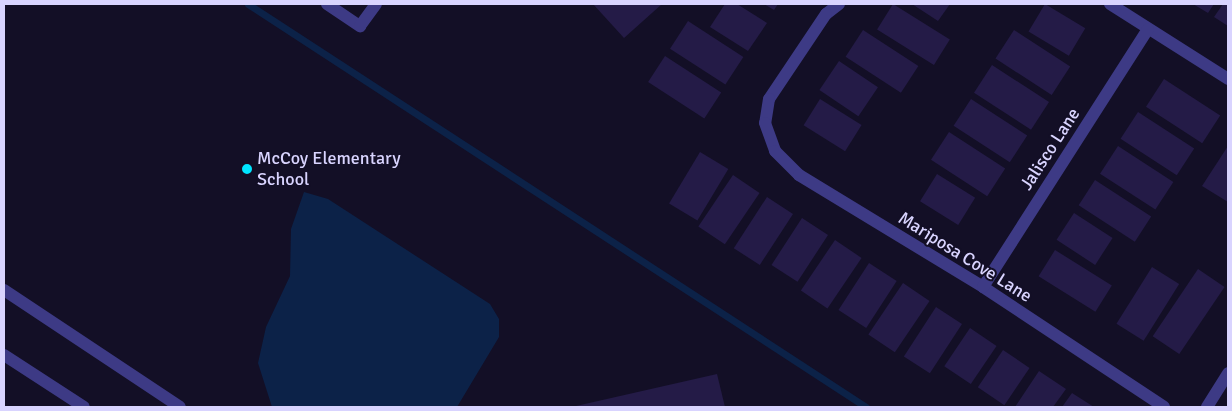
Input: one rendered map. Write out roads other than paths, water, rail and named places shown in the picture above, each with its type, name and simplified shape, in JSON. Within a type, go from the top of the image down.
[{"type":"street","points":[[328,4],[360,26],[376,4]]},
{"type":"street","name":"Mariposa Cove Lane","points":[[838,4],[826,14],[769,99],[765,123],[775,151],[799,175],[983,287],[1164,407]]},
{"type":"street","points":[[1110,4],[1228,79]]},
{"type":"street","name":"Jalisco Lane","points":[[983,287],[1148,29]]},
{"type":"street","points":[[4,290],[180,407]]},
{"type":"street","points":[[4,355],[84,407]]},
{"type":"street","points":[[1206,407],[1228,373]]},
{"type":"water","points":[[304,192],[328,199],[490,304],[499,319],[499,337],[457,407],[272,407],[258,363],[266,327],[290,276],[291,229]]},
{"type":"waterway","points":[[248,4],[866,407]]},
{"type":"place","name":"McCoy Elementary School","points":[[247,169]]}]
